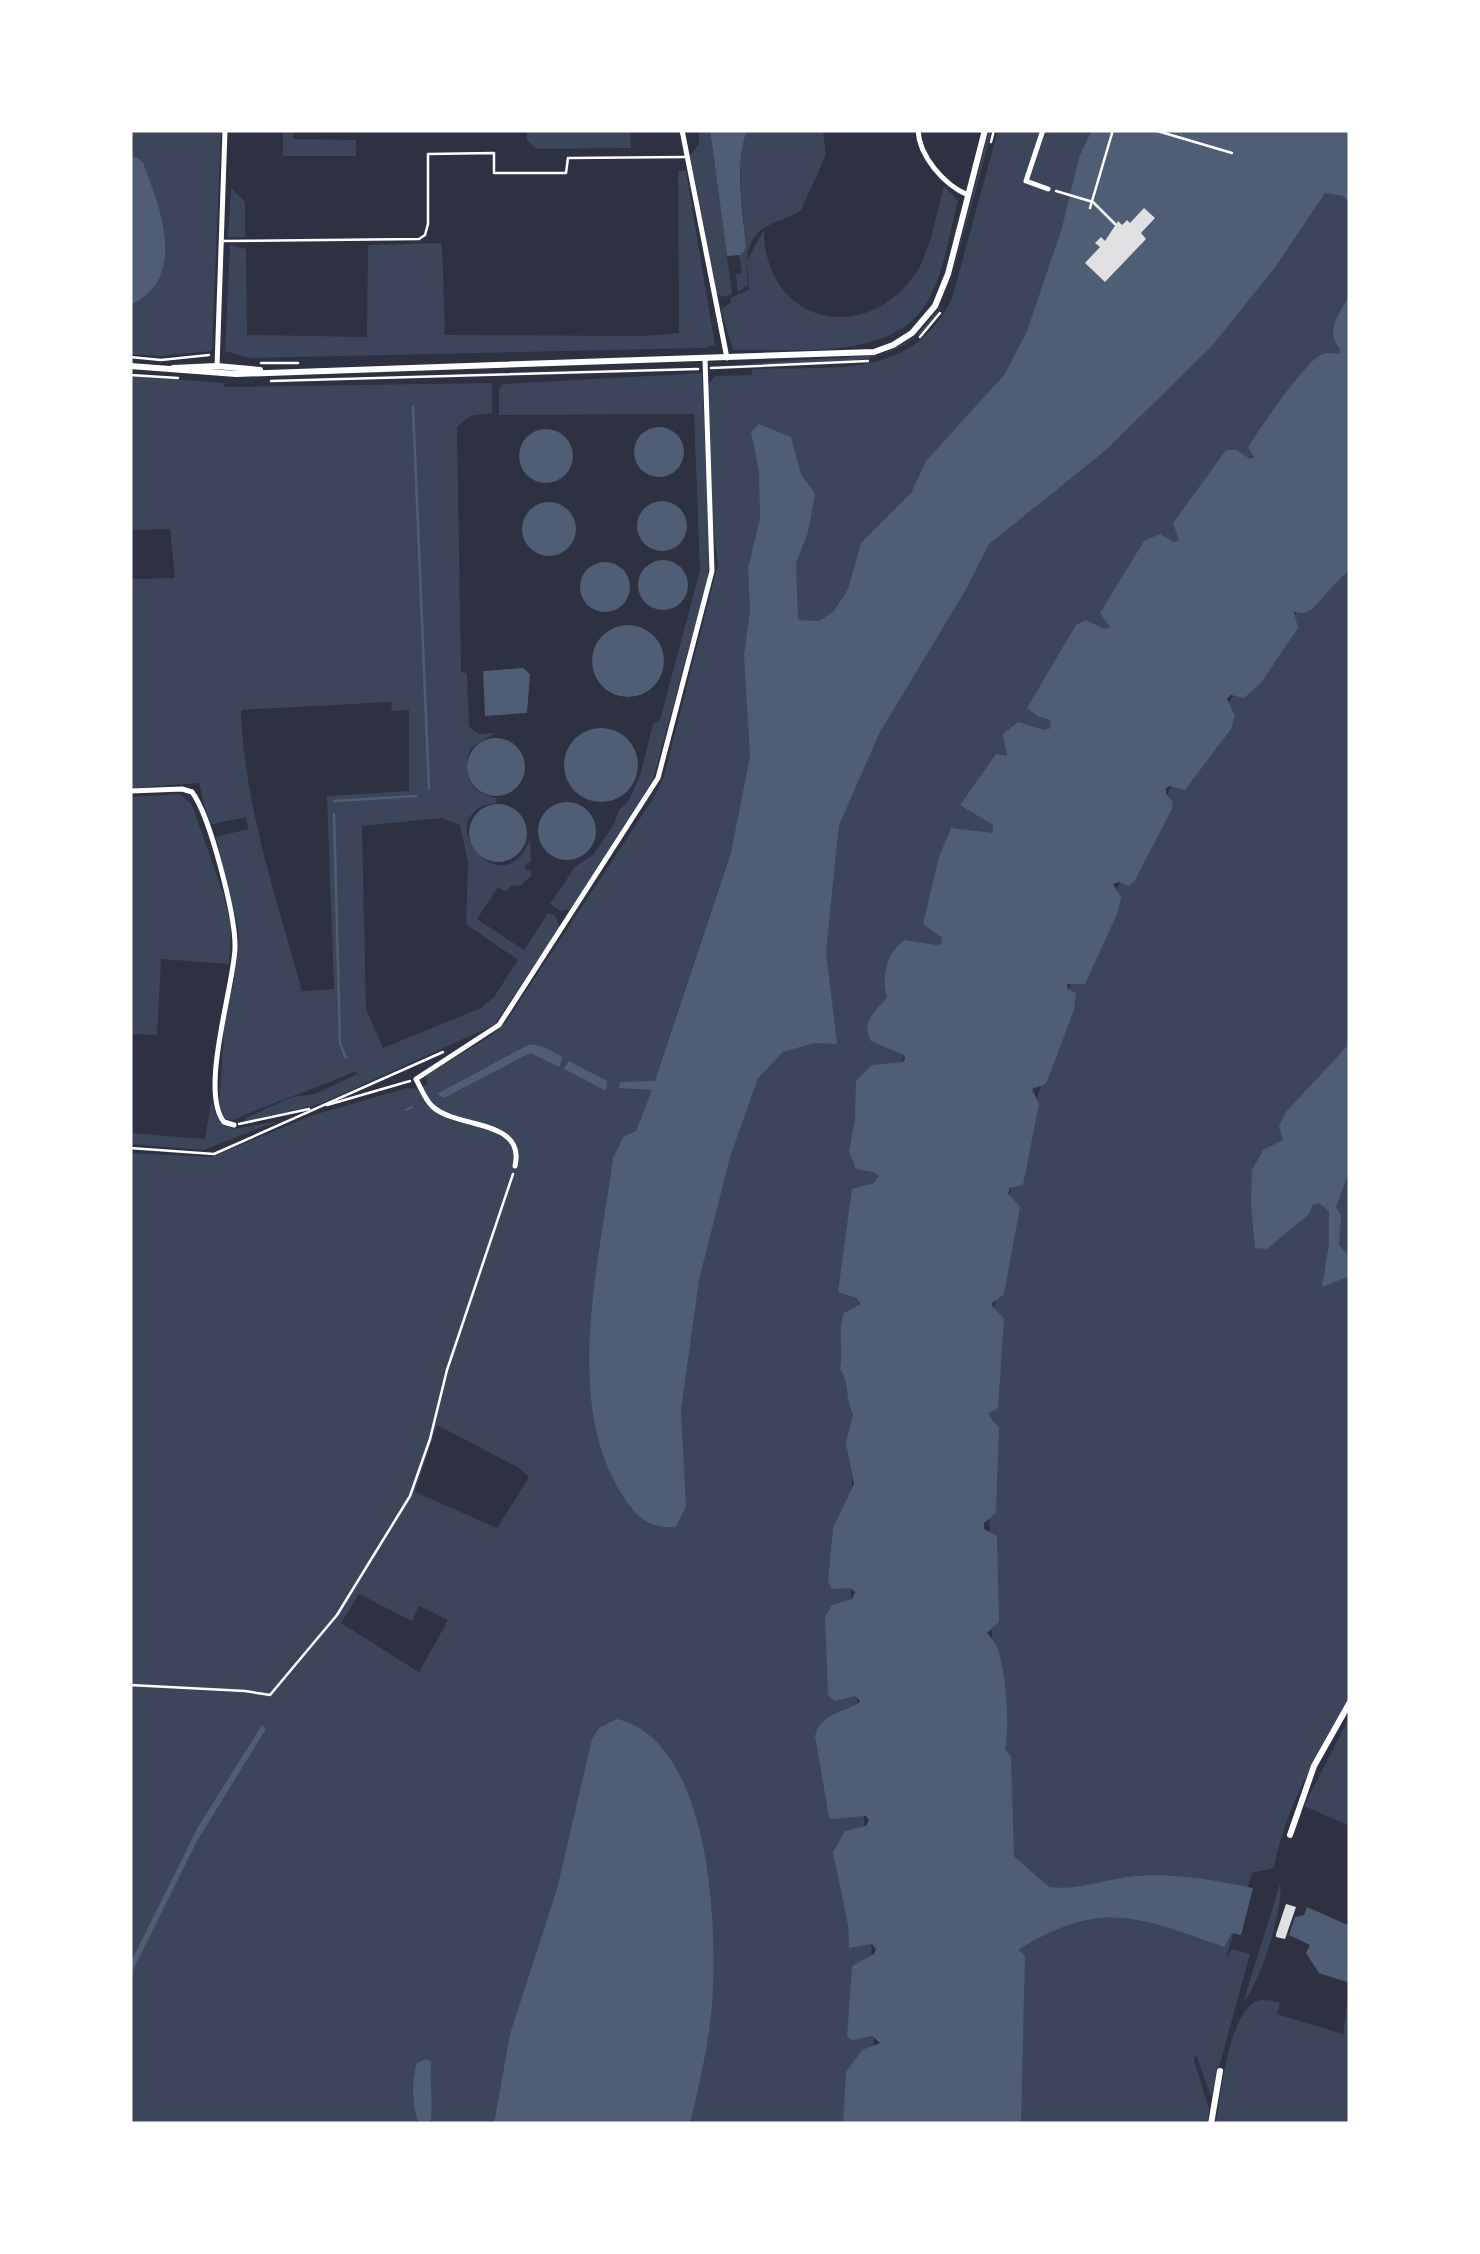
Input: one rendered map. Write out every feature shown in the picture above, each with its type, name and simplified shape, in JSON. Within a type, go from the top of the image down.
[{"type":"street","points":[[217,370],[225,130]]},
{"type":"street","points":[[682,130],[728,359]]},
{"type":"street","points":[[918,130],[918,143],[933,166],[952,186],[968,195]]},
{"type":"street","points":[[130,366],[276,372],[705,364],[728,359],[857,354],[899,342],[923,322],[941,294],[985,130]]},
{"type":"street","points":[[1043,130],[1026,181],[1052,190]]},
{"type":"street","points":[[515,1166],[517,1151],[509,1137],[436,1109],[416,1079],[500,1025],[658,778],[712,570],[705,364]]},
{"type":"street","points":[[130,792],[192,792],[210,834],[235,930],[232,969],[218,1032],[216,1107],[224,1122],[234,1125]]},
{"type":"street","points":[[1290,1835],[1314,1766],[1350,1702]]},
{"type":"street","points":[[1212,2124],[1220,2071]]},
{"type":"lane","points":[[220,242],[419,239],[425,235],[428,224],[428,154],[494,153],[494,173],[566,173],[568,158],[688,157]]},
{"type":"path","points":[[990,143],[994,130]]},
{"type":"path","points":[[1090,208],[1113,130]]},
{"type":"path","points":[[1154,130],[1232,153]]},
{"type":"path","points":[[1052,190],[1092,202],[1116,224]]},
{"type":"path","points":[[917,339],[942,309]]},
{"type":"path","points":[[130,357],[161,360],[217,355]]},
{"type":"path","points":[[270,381],[877,359]]},
{"type":"path","points":[[130,1148],[214,1154],[450,1048]]},
{"type":"path","points":[[234,1125],[317,1108],[416,1079]]},
{"type":"path","points":[[130,1685],[270,1695],[337,1615],[410,1496],[515,1166]]},
{"type":"shaded area","points":[[130,130],[221,130],[212,351],[161,356],[130,354]]},
{"type":"shaded area","points":[[283,130],[293,130],[293,139],[356,140],[356,156],[283,156]]},
{"type":"shaded area","points":[[527,130],[630,130],[631,148],[536,149],[527,140]]},
{"type":"shaded area","points":[[698,130],[710,130],[732,294],[726,297],[717,294],[690,156],[699,144]]},
{"type":"shaded area","points":[[710,130],[747,130],[740,174],[746,248],[741,255],[727,256]]},
{"type":"shaded area","points":[[747,130],[823,130],[826,155],[801,210],[765,227],[753,239],[747,261],[748,285],[738,292],[736,274],[742,273],[739,255],[746,248],[741,174]]},
{"type":"shaded area","points":[[989,130],[992,130],[947,295]]},
{"type":"shaded area","points":[[998,130],[1092,130],[1090,134],[1343,196],[1350,203],[1350,341],[1111,624],[993,833],[943,943],[902,1061],[876,1180],[858,1306],[853,1413],[851,1595],[872,1956],[874,2043],[870,2124],[130,2124],[130,1153],[212,1157],[310,1116],[407,1088],[417,1089],[427,1084],[426,1076],[506,1022],[664,776],[718,564],[712,517],[707,386],[715,376],[751,375],[753,369],[841,367],[894,355],[917,342],[937,323],[953,295]],"holes":[[[437,1425],[529,1477],[497,1528],[415,1492]],[[359,1594],[412,1621],[419,1606],[448,1620],[419,1672],[341,1623]]]},
{"type":"shaded area","points":[[1092,130],[1350,130],[1350,203],[1343,196],[1325,193],[1276,266],[1212,346],[1106,450],[989,544],[880,732],[839,825],[826,952],[837,1044],[814,1043],[783,1052],[758,1078],[730,1157],[699,1280],[681,1410],[686,1506],[676,1527],[656,1525],[641,1518],[629,1505],[602,1451],[593,1411],[590,1326],[613,1158],[624,1136],[636,1131],[652,1090],[618,1088],[621,1082],[655,1081],[731,853],[750,756],[744,656],[750,610],[748,568],[760,519],[759,471],[751,432],[759,424],[791,437],[801,474],[815,494],[808,532],[796,563],[798,620],[819,621],[834,611],[848,589],[861,543],[911,493],[926,461],[1005,374],[1027,331],[1062,228],[1079,157]]},
{"type":"shaded area","points":[[130,157],[143,163],[157,201],[165,242],[159,278],[148,293],[130,305]]},
{"type":"shaded area","points":[[678,171],[686,171],[715,345],[249,358],[225,351],[230,245],[246,249],[247,335],[367,337],[368,245],[442,243],[445,335],[679,333]]},
{"type":"shaded area","points":[[944,186],[958,200],[940,274],[915,318],[894,333],[843,348],[733,350],[721,310],[731,302],[730,298],[749,290],[747,260],[764,230],[768,260],[779,284],[796,302],[817,313],[840,317],[864,313],[888,301],[917,271],[928,248]]},
{"type":"shaded area","points":[[231,188],[245,202],[245,237],[228,237]]},
{"type":"shaded area","points":[[1350,295],[1350,568],[1311,610],[1294,612],[1298,628],[1261,683],[1244,698],[1231,695],[1227,699],[1235,716],[1231,729],[1185,790],[1166,788],[1172,809],[1134,882],[1128,886],[1113,884],[1121,897],[1118,912],[1085,984],[1067,984],[1076,993],[1074,1010],[1046,1084],[1032,1089],[1039,1104],[1023,1185],[1010,1188],[1008,1193],[1020,1207],[1004,1294],[991,1304],[1004,1319],[998,1408],[988,1414],[999,1428],[996,1513],[984,1523],[984,1529],[997,1536],[999,1622],[987,1633],[995,1643],[1005,1681],[1005,1749],[1011,1757],[1014,1856],[1049,1887],[1150,1875],[1253,1888],[1241,1935],[1232,1933],[1224,1947],[1166,1927],[1119,1918],[1096,1918],[1047,1934],[1018,1950],[1025,1955],[1021,2124],[843,2124],[846,2072],[862,2050],[880,2043],[872,2036],[853,2040],[847,2037],[852,1966],[876,1949],[872,1944],[849,1948],[833,1852],[845,1831],[866,1826],[869,1820],[866,1816],[829,1817],[815,1736],[827,1718],[860,1702],[856,1696],[835,1701],[828,1695],[825,1616],[832,1605],[852,1599],[855,1592],[850,1588],[832,1589],[828,1582],[833,1528],[854,1484],[846,1443],[853,1414],[840,1369],[841,1334],[844,1313],[860,1304],[857,1298],[838,1292],[852,1189],[874,1183],[878,1176],[856,1169],[849,1151],[856,1081],[872,1065],[905,1059],[904,1055],[871,1041],[868,1022],[887,997],[887,965],[893,951],[905,940],[942,943],[941,937],[923,924],[939,857],[951,828],[993,833],[993,825],[960,805],[996,754],[1007,756],[1003,734],[1018,722],[1044,730],[1051,728],[1050,720],[1027,708],[1076,625],[1086,620],[1104,629],[1110,627],[1100,613],[1144,541],[1160,534],[1174,542],[1179,540],[1173,523],[1226,450],[1254,457],[1248,447],[1295,381],[1316,358],[1325,353],[1339,354],[1333,329]]},
{"type":"shaded area","points":[[879,355],[824,364],[738,364]]},
{"type":"shaded area","points":[[702,373],[710,554],[707,581],[653,780],[571,909],[560,911],[550,904],[575,867],[593,855],[619,810],[628,802],[640,776],[653,724],[660,720],[700,570],[694,414],[499,415],[499,389],[503,384]]},
{"type":"shaded area","points":[[130,376],[224,383],[225,387],[492,383],[492,413],[470,416],[457,427],[461,672],[467,673],[469,726],[478,734],[495,733],[470,749],[467,767],[474,787],[497,798],[496,803],[476,810],[468,823],[468,838],[476,852],[489,862],[503,865],[518,859],[530,839],[531,862],[525,864],[531,876],[506,892],[498,887],[477,919],[524,950],[548,913],[555,915],[560,927],[494,1025],[320,1104],[245,1122],[246,1118],[292,1097],[315,1094],[357,1074],[356,1071],[233,1120],[225,1119],[219,1106],[222,1021],[233,987],[239,944],[216,837],[248,829],[246,817],[209,825],[199,783],[131,788],[130,579],[175,578],[170,529],[130,530]],"holes":[[[391,702],[392,711],[409,710],[409,791],[327,796],[334,989],[302,991],[255,817],[241,710]],[[442,818],[460,825],[468,862],[466,924],[518,960],[494,997],[481,1008],[383,1048],[366,1009],[362,826]]]},
{"type":"shaded area","points":[[659,427],[677,434],[684,452],[677,470],[659,477],[641,470],[634,452],[641,434]]},
{"type":"shaded area","points":[[546,429],[565,437],[573,456],[565,475],[546,483],[527,475],[519,456],[527,437]]},
{"type":"shaded area","points":[[662,501],[680,508],[687,526],[680,544],[662,551],[644,544],[637,526],[644,508]]},
{"type":"shaded area","points":[[549,502],[568,510],[576,529],[568,548],[549,556],[530,548],[522,529],[530,510]]},
{"type":"shaded area","points":[[1350,542],[1350,1696],[1295,1801],[1274,1868],[1252,1873],[1226,1958],[1232,1949],[1250,1954],[1211,2097],[1196,2055],[1194,2060],[1209,2109],[1207,2124],[1008,2124],[1004,1750],[992,1637],[987,1415],[994,1310],[1009,1195],[1070,985],[1117,888],[1169,791],[1229,701]]},
{"type":"shaded area","points":[[663,560],[681,567],[688,585],[681,603],[663,610],[645,603],[638,585],[645,567]]},
{"type":"shaded area","points":[[605,562],[623,569],[630,587],[623,605],[605,612],[587,605],[580,587],[587,569]]},
{"type":"shaded area","points":[[628,625],[654,635],[664,661],[654,687],[628,697],[602,687],[592,661],[602,635]]},
{"type":"shaded area","points":[[523,668],[530,674],[527,713],[485,716],[483,671]]},
{"type":"shaded area","points":[[601,728],[627,739],[638,765],[627,791],[601,802],[575,791],[564,765],[575,739]]},
{"type":"shaded area","points":[[496,738],[516,747],[525,767],[516,787],[496,796],[476,787],[467,767],[476,747]]},
{"type":"shaded area","points":[[180,794],[192,805],[223,893],[231,926],[229,964],[161,959],[157,1035],[130,1034],[130,797]]},
{"type":"shaded area","points":[[567,802],[587,811],[596,831],[587,851],[567,860],[547,851],[538,831],[547,811]]},
{"type":"shaded area","points":[[498,804],[518,813],[527,833],[518,853],[498,862],[478,853],[469,833],[478,813]]},
{"type":"shaded area","points":[[1350,1043],[1350,1169],[1336,1207],[1341,1215],[1339,1245],[1350,1257],[1350,1276],[1322,1287],[1329,1244],[1329,1211],[1319,1203],[1313,1205],[1309,1214],[1267,1249],[1255,1248],[1252,1170],[1263,1150],[1283,1140],[1279,1126],[1286,1112]]},
{"type":"shaded area","points":[[530,1044],[563,1057],[559,1067],[530,1053],[444,1098],[437,1094]]},
{"type":"shaded area","points":[[569,1061],[607,1081],[606,1091],[564,1069]]},
{"type":"shaded area","points":[[211,1101],[218,1119],[233,1129],[278,1121],[204,1150],[130,1144],[130,1133],[205,1139]]},
{"type":"shaded area","points":[[1350,1716],[1350,1826],[1304,1806]]},
{"type":"shaded area","points":[[617,1719],[648,1734],[672,1762],[690,1799],[702,1841],[713,1930],[712,2004],[690,2124],[494,2124],[510,2034],[557,1889],[592,1739],[599,1728]]},
{"type":"shaded area","points":[[262,1725],[266,1729],[197,1841],[130,1976],[130,1964],[198,1827]]},
{"type":"shaded area","points":[[1280,1884],[1269,1946],[1243,2003]]},
{"type":"shaded area","points":[[1307,1907],[1350,1926],[1350,1983],[1319,1973],[1306,1953],[1310,1945],[1289,1935],[1295,1917],[1304,1915]]},
{"type":"shaded area","points":[[1350,1983],[1350,2124],[1216,2124],[1227,2057],[1246,2010],[1258,2001],[1274,2001],[1280,2003],[1277,2014],[1343,2034]]},
{"type":"shaded area","points":[[426,2059],[431,2062],[431,2116],[430,2124],[419,2124],[414,2078],[417,2063]]},
{"type":"building","points":[[1144,208],[1155,218],[1141,233],[1146,239],[1105,282],[1085,263],[1100,247],[1095,243],[1101,237],[1105,241],[1118,221],[1122,225],[1127,220],[1130,223]]},
{"type":"building","points":[[1286,1904],[1296,1907],[1285,1939],[1276,1934]]},
{"type":"waterway","points":[[413,407],[429,789]]},
{"type":"waterway","points":[[334,801],[416,796]]},
{"type":"waterway","points":[[334,814],[340,1043],[346,1058]]},
{"type":"waterway","points":[[406,1110],[412,1107]]}]
